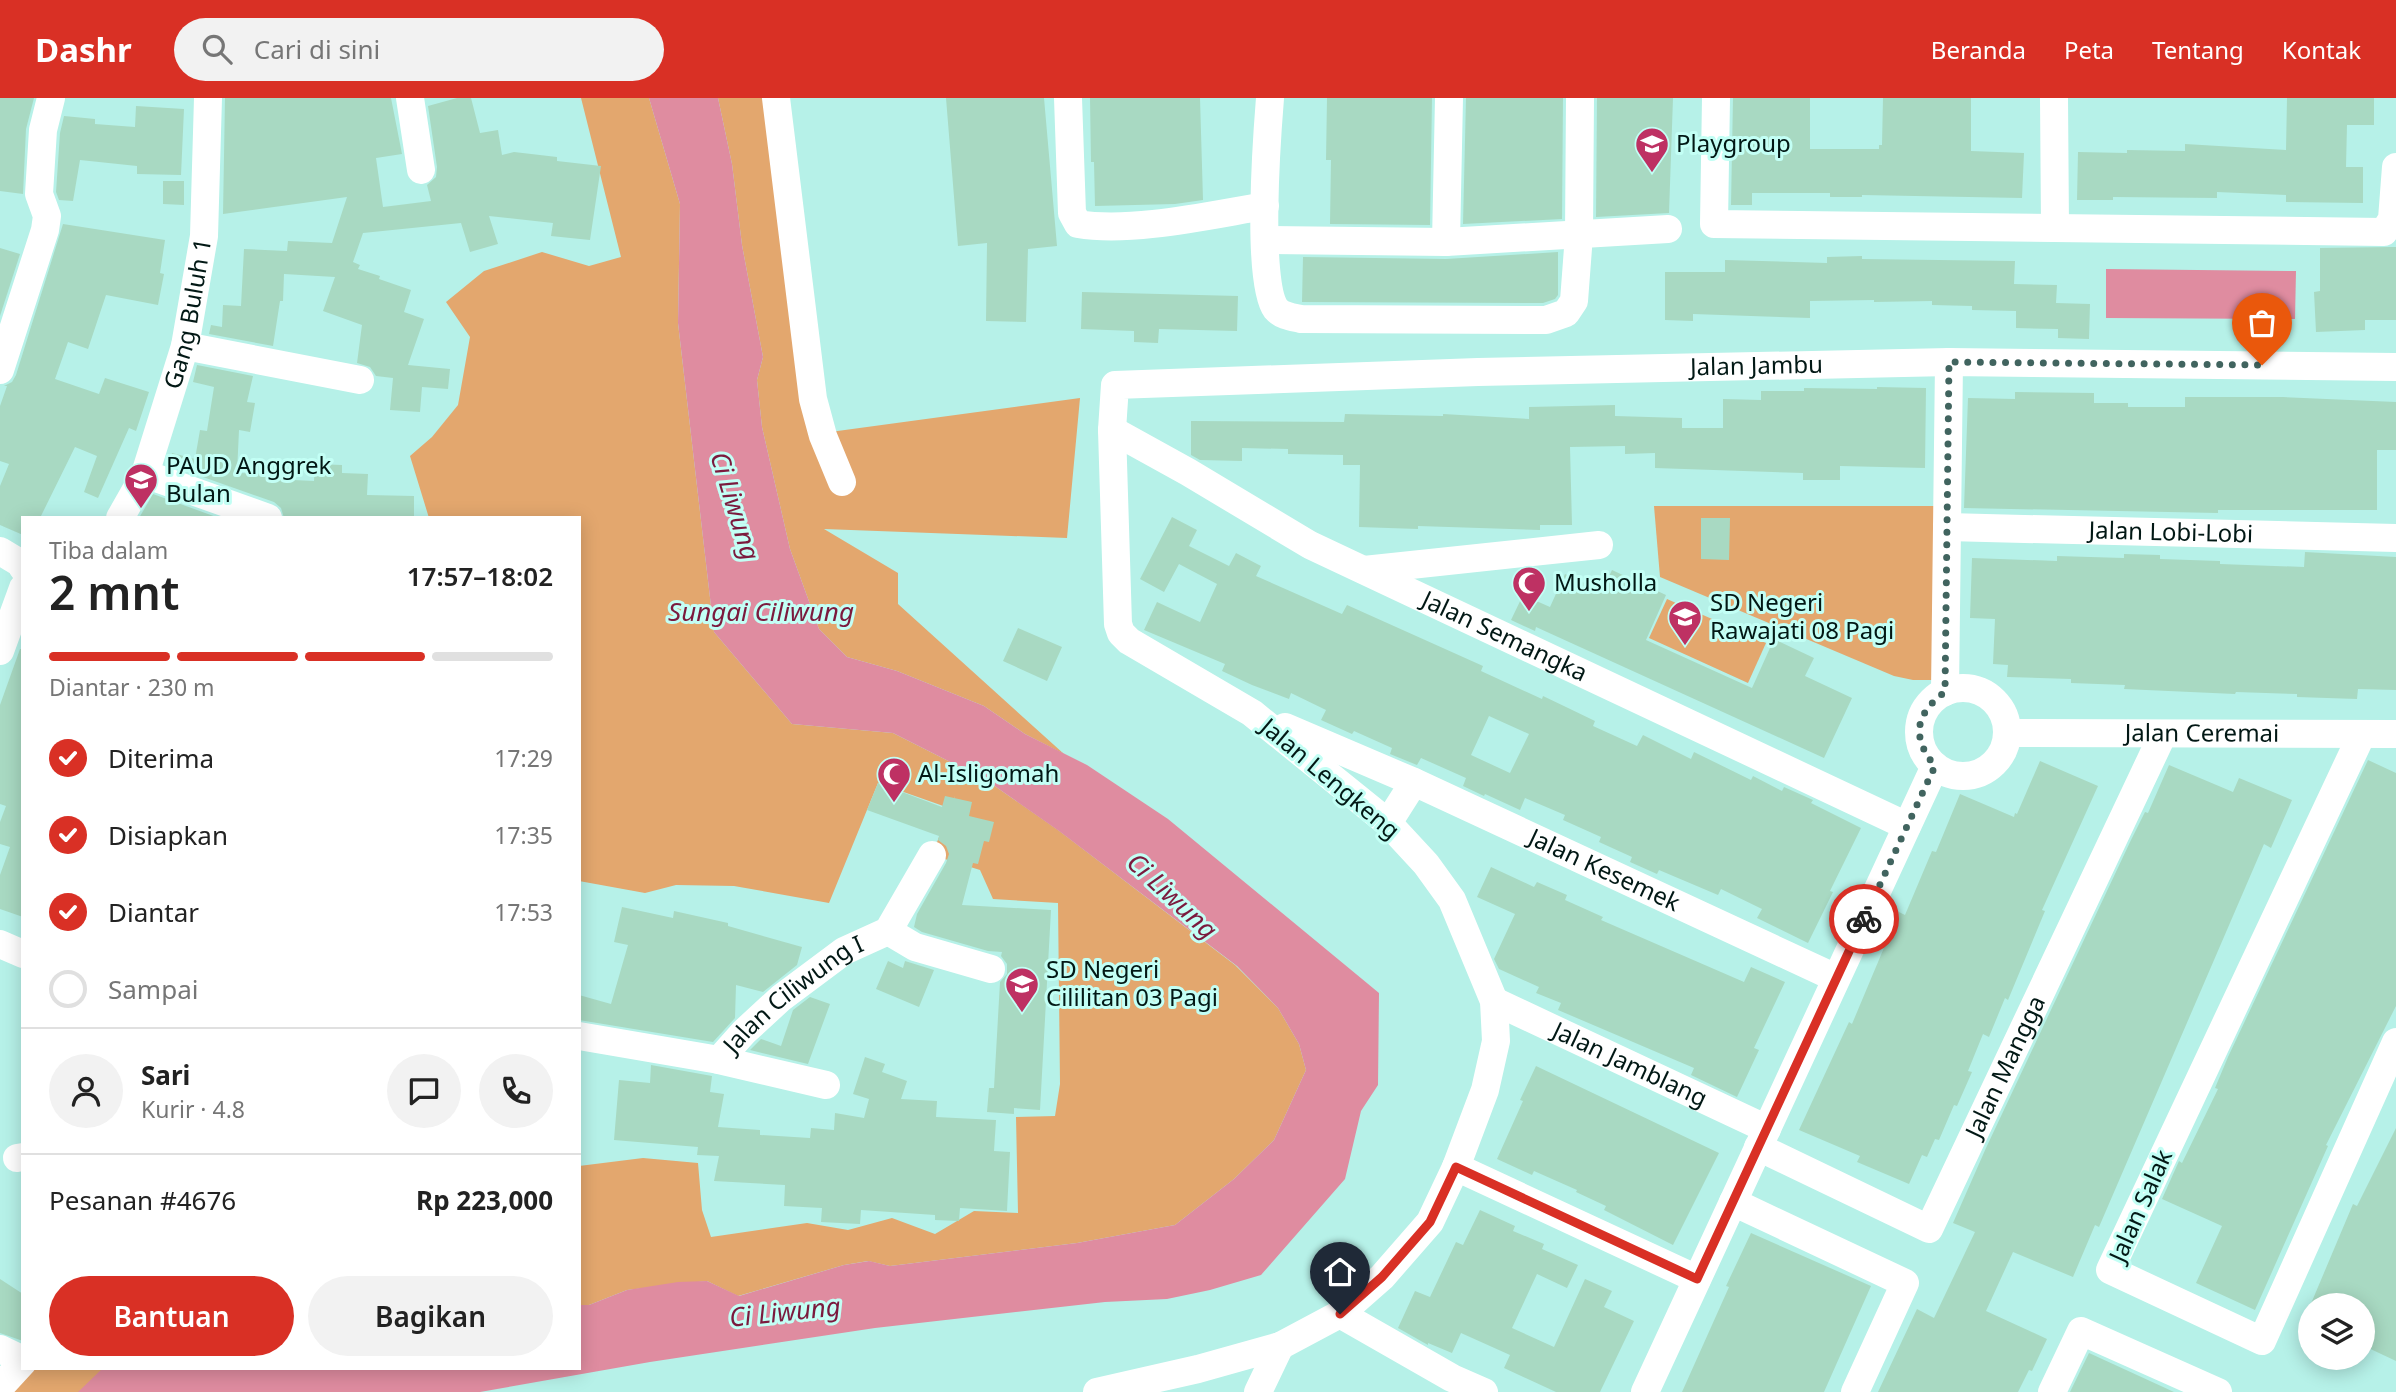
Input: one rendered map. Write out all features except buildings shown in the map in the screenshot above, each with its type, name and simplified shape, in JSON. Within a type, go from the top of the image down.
[{"type":"street","points":[[0,370],[45,230],[47,216],[39,194],[43,130],[51,98]]},
{"type":"street","name":"Gang Buluh 1","points":[[121,516],[145,474],[185,346],[204,236],[208,98]]},
{"type":"street","points":[[410,98],[421,170]]},
{"type":"street","points":[[776,98],[813,399],[823,436],[842,482]]},
{"type":"street","points":[[1068,98],[1072,213],[1078,224],[1097,227],[1138,225],[1265,206]]},
{"type":"street","points":[[1270,98],[1265,174],[1265,240],[1269,296],[1277,310],[1289,317],[1314,319],[1546,320],[1566,313],[1574,301],[1579,235],[1580,98]]},
{"type":"street","points":[[1446,242],[1450,98]]},
{"type":"street","points":[[1716,98],[1714,224],[2384,232],[2392,219],[2396,167]]},
{"type":"street","points":[[2054,98],[2055,227]]},
{"type":"street","points":[[1265,240],[1446,242],[1668,229]]},
{"type":"street","points":[[185,346],[360,380]]},
{"type":"street","points":[[1945,692],[1949,362]]},
{"type":"street","name":"Jalan Jambu","points":[[1115,386],[1478,372],[1949,362],[2396,367]]},
{"type":"street","name":"Jalan Lengkeng","points":[[1115,386],[1112,430],[1118,624],[1121,634],[1252,713],[1414,782]]},
{"type":"street","name":"Jalan Semangka","points":[[1112,430],[1310,545],[1907,826]]},
{"type":"street","points":[[145,474],[262,516]]},
{"type":"street","name":"Jalan Lobi-Lobi","points":[[1947,527],[2396,538]]},
{"type":"street","points":[[1364,570],[1599,545]]},
{"type":"street","points":[[0,551],[21,565]]},
{"type":"street","points":[[0,651],[21,598]]},
{"type":"street","points":[[1962,688],[1981,691],[1996,702],[2006,718],[2008,733],[2004,750],[1995,763],[1982,772],[1966,776],[1949,774],[1935,766],[1924,752],[1919,735],[1921,718],[1930,702],[1945,692],[1962,688]]},
{"type":"street","name":"Jalan Lengkeng","points":[[1097,1392],[1198,1369],[1280,1346],[1340,1314],[1382,1277],[1430,1222],[1456,1167],[1485,1090],[1496,1041],[1493,1000],[1452,900],[1426,864],[1388,823],[1252,713]]},
{"type":"street","name":"Jalan Ceremai","points":[[2008,733],[2396,734]]},
{"type":"street","name":"Jalan Mangga","points":[[1763,1138],[1929,1230],[2164,734]]},
{"type":"street","name":"Jalan Salak","points":[[2362,734],[2110,1269],[2262,1341],[2396,1042]]},
{"type":"street","points":[[1645,1392],[1935,766]]},
{"type":"street","points":[[1388,823],[1414,782]]},
{"type":"street","name":"Jalan Kesemek","points":[[1414,782],[1836,978]]},
{"type":"street","name":"Jalan Ciliwung I","points":[[581,1036],[719,1060],[744,1032],[781,998],[844,951],[888,931],[932,855]]},
{"type":"street","name":"Jalan Ciliwung I","points":[[888,931],[915,947],[991,969]]},
{"type":"street","points":[[0,944],[21,953]]},
{"type":"street","name":"Jalan Jamblang","points":[[1493,1000],[1763,1138]]},
{"type":"street","points":[[719,1060],[826,1085]]},
{"type":"street","points":[[1456,1167],[1697,1279]]},
{"type":"street","points":[[1733,1202],[1905,1283],[1854,1392]]},
{"type":"street","points":[[1340,1314],[1448,1385],[1484,1392]]},
{"type":"street","points":[[2052,1392],[2081,1331],[2218,1392]]},
{"type":"street","points":[[1258,1392],[1280,1346]]},
{"type":"street","points":[[0,1349],[21,1360]]},
{"type":"street","points":[[0,1387],[21,1363]]},
{"type":"shaded area","points":[[581,98],[649,98],[680,204],[678,323],[714,632],[792,724],[893,733],[986,780],[1058,830],[1235,965],[1278,1008],[1299,1044],[1306,1070],[1274,1140],[1234,1179],[1175,1225],[1077,1243],[890,1266],[868,1261],[844,1265],[738,1296],[707,1281],[627,1290],[589,1305],[581,1305],[581,1166],[643,1158],[698,1163],[702,1210],[711,1237],[807,1223],[848,1230],[892,1218],[935,1234],[974,1211],[1018,1213],[1016,1117],[1055,1116],[1060,1084],[1058,903],[993,899],[980,870],[932,855],[955,796],[949,808],[878,783],[829,903],[734,886],[676,885],[645,893],[581,881],[581,516],[428,516],[410,456],[432,437],[458,405],[470,337],[446,302],[484,271],[542,252],[589,266],[621,257]]},
{"type":"shaded area","points":[[718,98],[776,98],[806,344],[808,435],[1080,398],[1067,538],[824,529],[898,573],[898,604],[1064,754],[1025,734],[984,706],[897,671],[847,657],[819,629],[790,549],[762,427],[757,380],[763,357],[742,245],[732,164]]},
{"type":"shaded area","points":[[1654,506],[1938,506],[1936,680],[1913,680],[1894,676],[1660,577]]},
{"type":"shaded area","points":[[1667,599],[1766,643],[1748,683],[1649,638]]},
{"type":"shaded area","points":[[21,1370],[103,1370],[79,1392],[0,1392]]},
{"type":"water","name":"Sungai Ciliwung","points":[[649,98],[718,98],[732,164],[742,245],[763,357],[757,380],[762,427],[790,549],[819,629],[847,657],[897,671],[984,706],[1025,734],[1087,765],[1168,819],[1379,993],[1378,1085],[1361,1111],[1345,1179],[1261,1275],[1167,1299],[1105,1302],[875,1328],[650,1362],[480,1392],[78,1392],[101,1370],[581,1370],[581,1305],[589,1305],[627,1290],[678,1282],[707,1281],[739,1296],[844,1265],[869,1261],[890,1266],[1077,1243],[1175,1225],[1234,1179],[1274,1140],[1306,1070],[1299,1044],[1278,1008],[1237,966],[1059,831],[986,780],[893,733],[792,724],[714,632],[678,323],[680,204]]},
{"type":"water","points":[[2106,269],[2296,271],[2295,319],[2106,318]]},
{"type":"way so far","points":[[1864,919],[1935,766],[1924,752],[1919,735],[1921,718],[1930,702],[1945,692],[1949,362],[2262,365]]},
{"type":"place","name":"Playgroup","points":[[1652,174]]},
{"type":"place","name":"PAUD Anggrek Bulan","points":[[141,510]]},
{"type":"place","name":"Musholla","points":[[1529,613]]},
{"type":"place","name":"SD Negeri Rawajati 08 Pagi","points":[[1685,647]]},
{"type":"place","name":"Al-Isligomah","points":[[894,804]]},
{"type":"place","name":"SD Negeri Cililitan 03 Pagi","points":[[1022,1014]]},
{"type":"route","points":[[1340,1314],[1382,1277],[1430,1222],[1456,1167],[1697,1279],[1864,919]]},
{"type":"water label","name":"Ci Liwung","points":[[735,506]]},
{"type":"water label","name":"Ci Liwung","points":[[1172,896]]},
{"type":"water label","name":"Ci Liwung","points":[[785,1312]]}]
